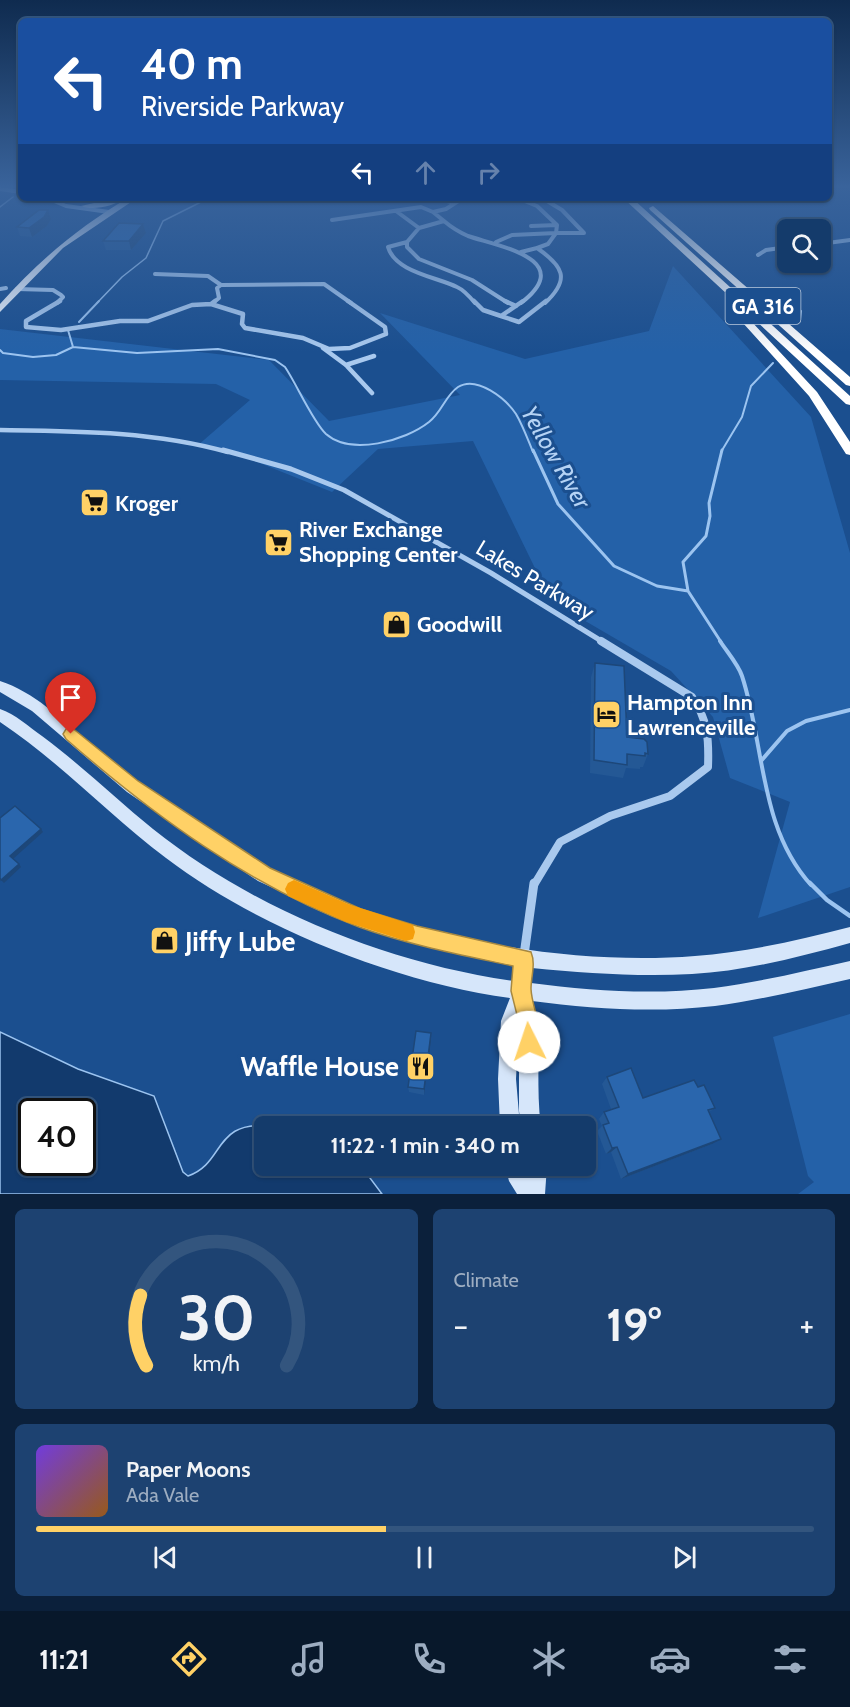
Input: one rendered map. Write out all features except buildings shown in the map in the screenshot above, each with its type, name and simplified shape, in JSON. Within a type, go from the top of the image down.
[{"type":"highway","name":"GA 316","points":[[673,241],[850,402]]},
{"type":"highway","name":"GA 316","points":[[689,241],[850,383]]},
{"type":"highway","points":[[695,241],[850,369]]},
{"type":"highway","points":[[681,248],[813,394],[850,452]]},
{"type":"main road","points":[[0,303],[7,294],[2,291],[29,264],[58,241]]},
{"type":"main road","points":[[0,309],[20,285],[65,241]]},
{"type":"main road","points":[[20,285],[14,283],[29,264]]},
{"type":"main road","points":[[0,686],[37,707],[132,787],[264,875],[360,918],[417,935],[524,959],[608,966],[695,965],[787,952],[850,934]]},
{"type":"main road","points":[[0,715],[24,729],[173,853],[266,912],[434,975],[521,991],[618,1001],[694,999],[758,989],[850,970]]},
{"type":"main road","points":[[509,1116],[507,1079],[510,1021],[521,991],[524,959]]},
{"type":"main road","points":[[521,991],[529,1023],[530,1116]]},
{"type":"main road","points":[[517,1176],[530,1194]]},
{"type":"main road","points":[[535,1194],[536,1176]]},
{"type":"street","points":[[489,241],[520,252],[536,263],[541,279],[538,287],[530,296],[501,316]]},
{"type":"street","points":[[520,252],[548,244],[550,241]]},
{"type":"street","points":[[516,306],[497,299],[472,280],[414,256],[407,247],[407,242],[392,244],[388,247],[390,254],[401,264],[460,288],[483,310],[519,322],[550,300],[560,286],[561,269],[557,261],[537,248]]},
{"type":"street","points":[[758,255],[766,250],[777,249]]},
{"type":"street","points":[[439,279],[452,272]]},
{"type":"street","points":[[155,274],[208,276],[221,285],[324,284],[385,327],[386,334],[369,342],[350,348],[323,348]]},
{"type":"street","points":[[20,285],[53,290],[63,297],[24,324],[34,329],[61,330],[120,321],[148,321],[192,305],[210,304],[243,314],[242,324],[245,328],[303,338],[323,348],[346,365],[372,393]]},
{"type":"street","points":[[20,285],[33,288]]},
{"type":"street","points":[[210,304],[219,298],[217,288],[221,285]]},
{"type":"street","points":[[346,365],[374,356]]},
{"type":"street","name":"Lakes Parkway","points":[[0,430],[119,432],[203,445],[291,470],[344,490],[496,577],[693,697],[700,708],[709,734],[708,767],[670,796],[610,816],[560,842],[534,882],[524,959]]},
{"type":"shaded area","points":[[673,266],[811,417],[850,553],[850,887],[758,918],[790,802],[730,778],[713,717],[671,671],[551,601],[473,441],[378,449],[332,492],[232,452],[197,446],[250,400],[216,384],[0,380],[0,329],[269,360],[329,421],[460,395],[380,313],[525,359],[649,331]]},
{"type":"shaded area","points":[[850,1014],[850,1194],[798,1194],[814,1182],[808,1176],[773,1037]]},
{"type":"shaded area","points":[[0,1032],[78,1069],[154,1096],[183,1172],[188,1176],[209,1162],[229,1135],[239,1129],[254,1126],[254,1176],[368,1176],[382,1194],[0,1194]]},
{"type":"waterway","points":[[97,303],[122,277],[146,258],[154,241]]},
{"type":"waterway","points":[[79,322],[99,301]]},
{"type":"waterway","points":[[800,319],[801,311]]},
{"type":"waterway","points":[[68,330],[73,347]]},
{"type":"waterway","name":"Yellow River","points":[[0,350],[3,353],[33,357],[56,355],[73,347]]},
{"type":"waterway","name":"Yellow River","points":[[73,347],[137,353],[218,349],[275,360],[285,367],[310,412],[326,434],[337,441],[349,444],[378,443],[419,429],[437,414],[458,387],[474,384],[490,390],[511,408],[521,423],[533,452]]},
{"type":"waterway","points":[[722,451],[742,417],[751,386],[773,363]]},
{"type":"waterway","name":"Yellow River","points":[[533,450],[558,504],[614,566],[657,586],[688,591]]},
{"type":"waterway","points":[[688,591],[683,562],[706,536],[710,516],[709,503],[722,451]]},
{"type":"waterway","name":"Yellow River","points":[[688,591],[721,642]]},
{"type":"waterway","name":"Yellow River","points":[[720,641],[742,676],[761,761]]},
{"type":"waterway","points":[[761,761],[787,731],[806,721],[850,710]]},
{"type":"waterway","name":"Yellow River","points":[[761,761],[772,812],[782,838],[794,863],[811,885]]},
{"type":"waterway","name":"Yellow River","points":[[810,883],[827,900],[850,916]]},
{"type":"slow traffic","points":[[294,889],[346,913],[406,932]]},
{"type":"place","name":"Kroger","points":[[94,503]]},
{"type":"place","name":"River Exchange Shopping Center","points":[[278,542]]},
{"type":"place","name":"Goodwill","points":[[396,624]]},
{"type":"place","name":"Hampton Inn Lawrenceville","points":[[606,715]]},
{"type":"place","name":"Jiffy Lube","points":[[164,941]]},
{"type":"place","name":"Waffle House","points":[[420,1066]]},
{"type":"route","points":[[71,734],[132,787],[264,875],[360,918],[417,935],[524,959],[521,991],[529,1023],[529,1042]]}]
